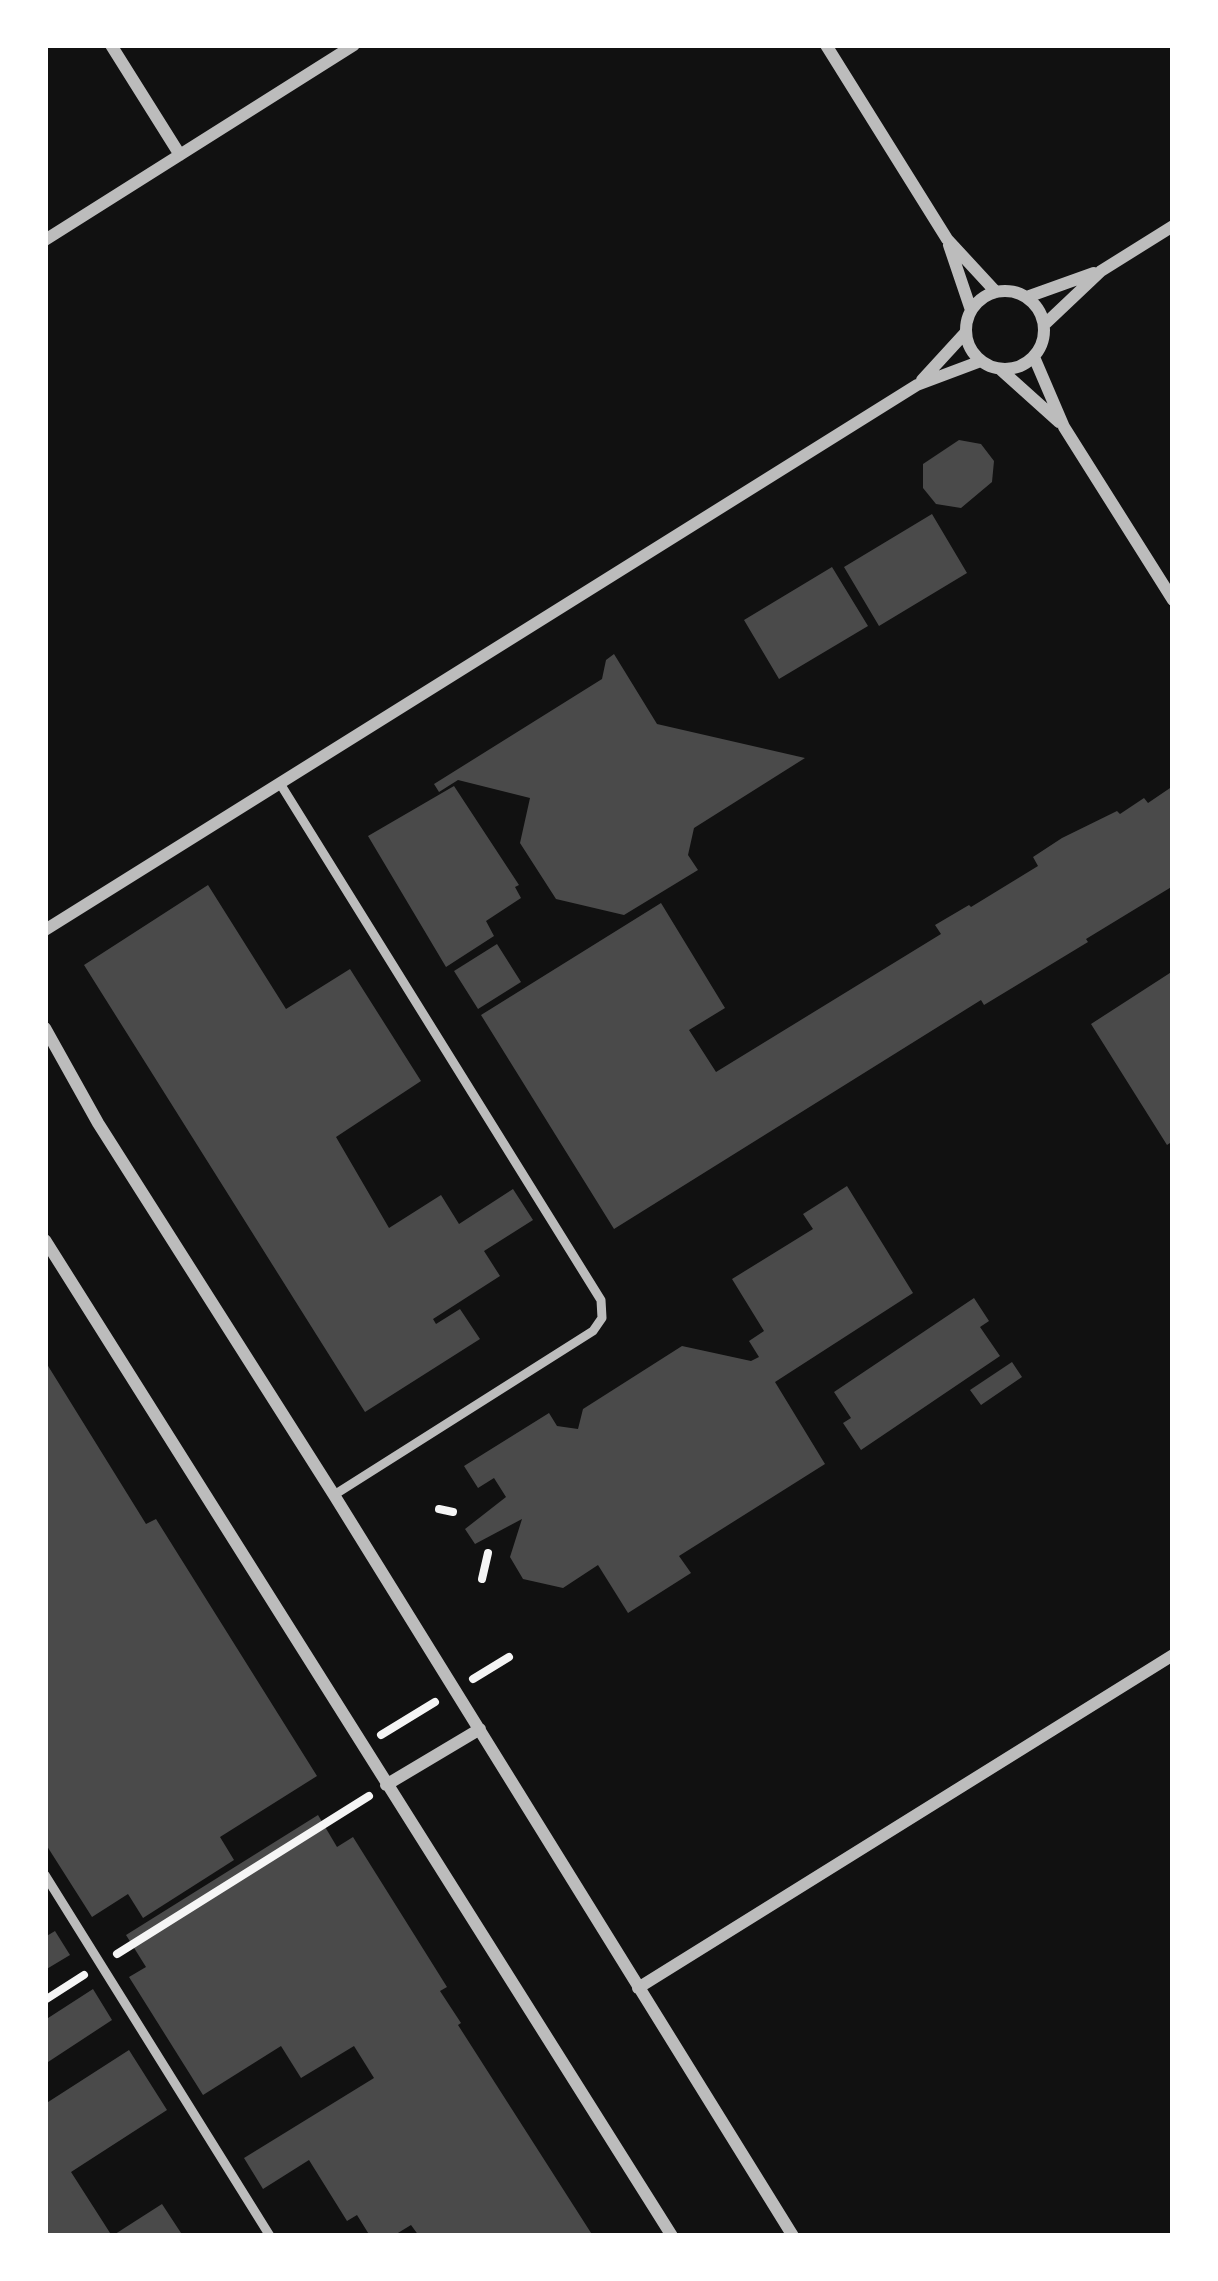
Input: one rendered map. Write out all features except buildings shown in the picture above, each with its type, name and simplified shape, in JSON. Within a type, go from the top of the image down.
[{"type":"street","points":[[111,45],[180,155]]},
{"type":"street","points":[[45,240],[354,45]]},
{"type":"street","points":[[826,45],[946,239],[996,292]]},
{"type":"street","points":[[1045,323],[1101,271],[1173,226]]},
{"type":"street","points":[[946,239],[971,310]]},
{"type":"street","points":[[1027,297],[1101,271]]},
{"type":"street","points":[[917,385],[966,332],[978,302],[996,292],[1017,292],[1035,303],[1045,323],[1041,346],[1034,357],[1013,369],[1000,369]]},
{"type":"street","points":[[966,332],[981,361],[1000,369],[1064,427]]},
{"type":"street","points":[[1034,357],[1064,427],[1173,600]]},
{"type":"street","points":[[45,931],[917,385],[981,361]]},
{"type":"street","points":[[45,1028],[49,1044],[110,1143],[793,2236]]},
{"type":"street","points":[[45,1240],[672,2236]]},
{"type":"street","points":[[638,1988],[1173,1655]]},
{"type":"street","points":[[386,1785],[480,1729]]},
{"type":"lane","points":[[281,784],[601,1300],[602,1318],[593,1330],[334,1495]]},
{"type":"lane","points":[[45,1875],[271,2236]]},
{"type":"path","points":[[439,1509],[453,1512]]},
{"type":"path","points":[[482,1579],[488,1553]]},
{"type":"path","points":[[357,1739],[378,1737],[509,1657]]},
{"type":"path","points":[[45,2000],[386,1785]]}]
